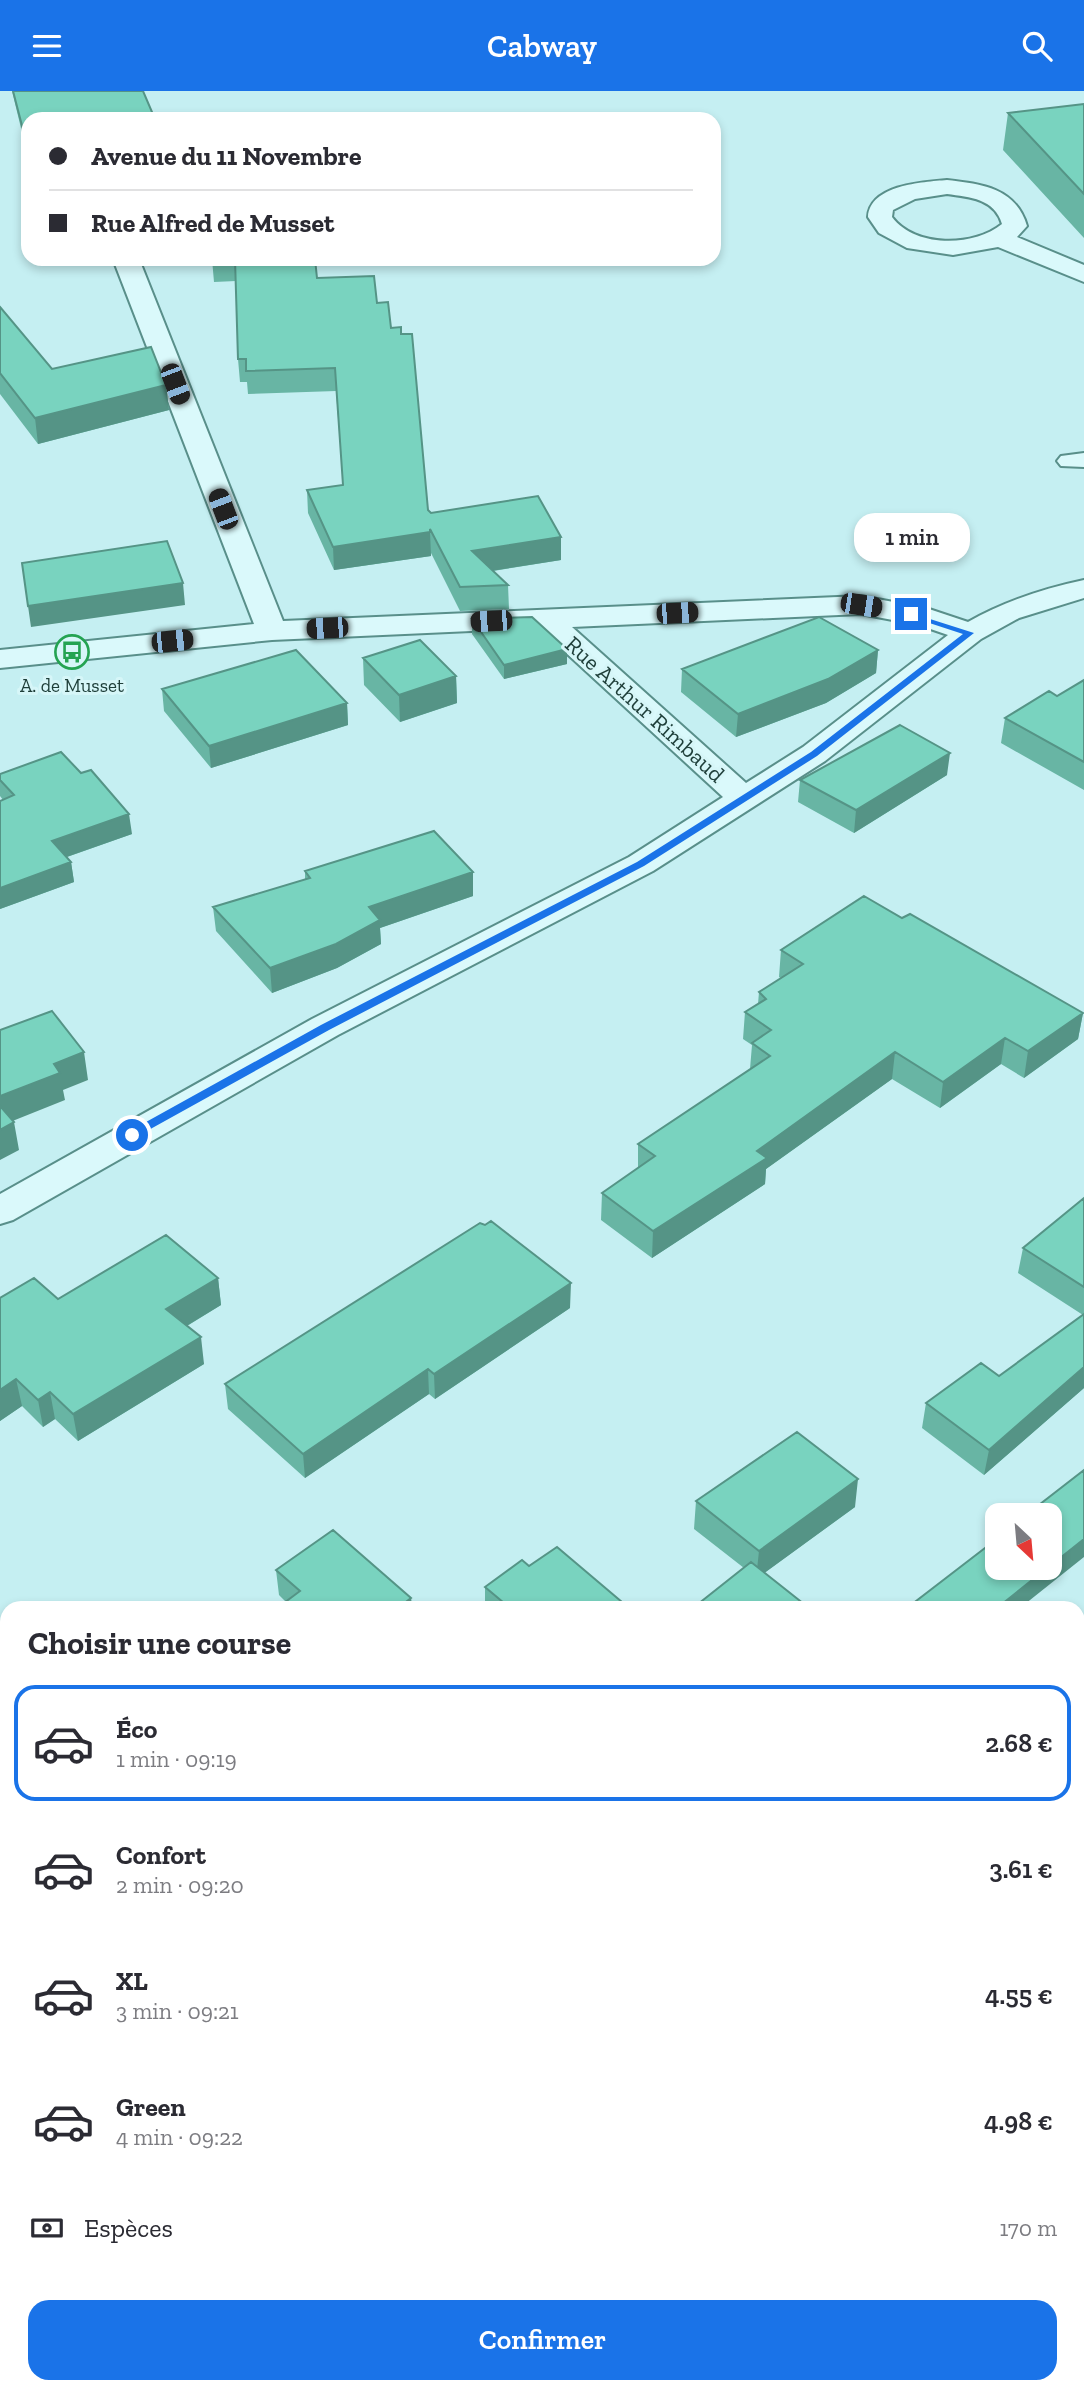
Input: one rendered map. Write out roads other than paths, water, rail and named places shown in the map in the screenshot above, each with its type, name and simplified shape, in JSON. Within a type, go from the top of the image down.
[{"type":"street","points":[[998,238],[1007,235],[1015,226],[1012,211],[993,197],[970,190],[947,187],[906,192],[891,199],[881,209],[881,219],[888,229],[903,238],[930,246],[974,246],[998,238],[1084,274]]},
{"type":"street","points":[[129,266],[272,631]]},
{"type":"street","points":[[0,1211],[325,1027],[641,864],[814,754],[970,633],[1007,612],[1052,596],[1084,589]]},
{"type":"street","points":[[0,659],[272,631],[861,605],[926,617],[970,633]]},
{"type":"street","name":"Rue Arthur Rimbaud","points":[[546,618],[744,799]]},
{"type":"place","name":"A. de Musset","points":[[72,652]]}]
